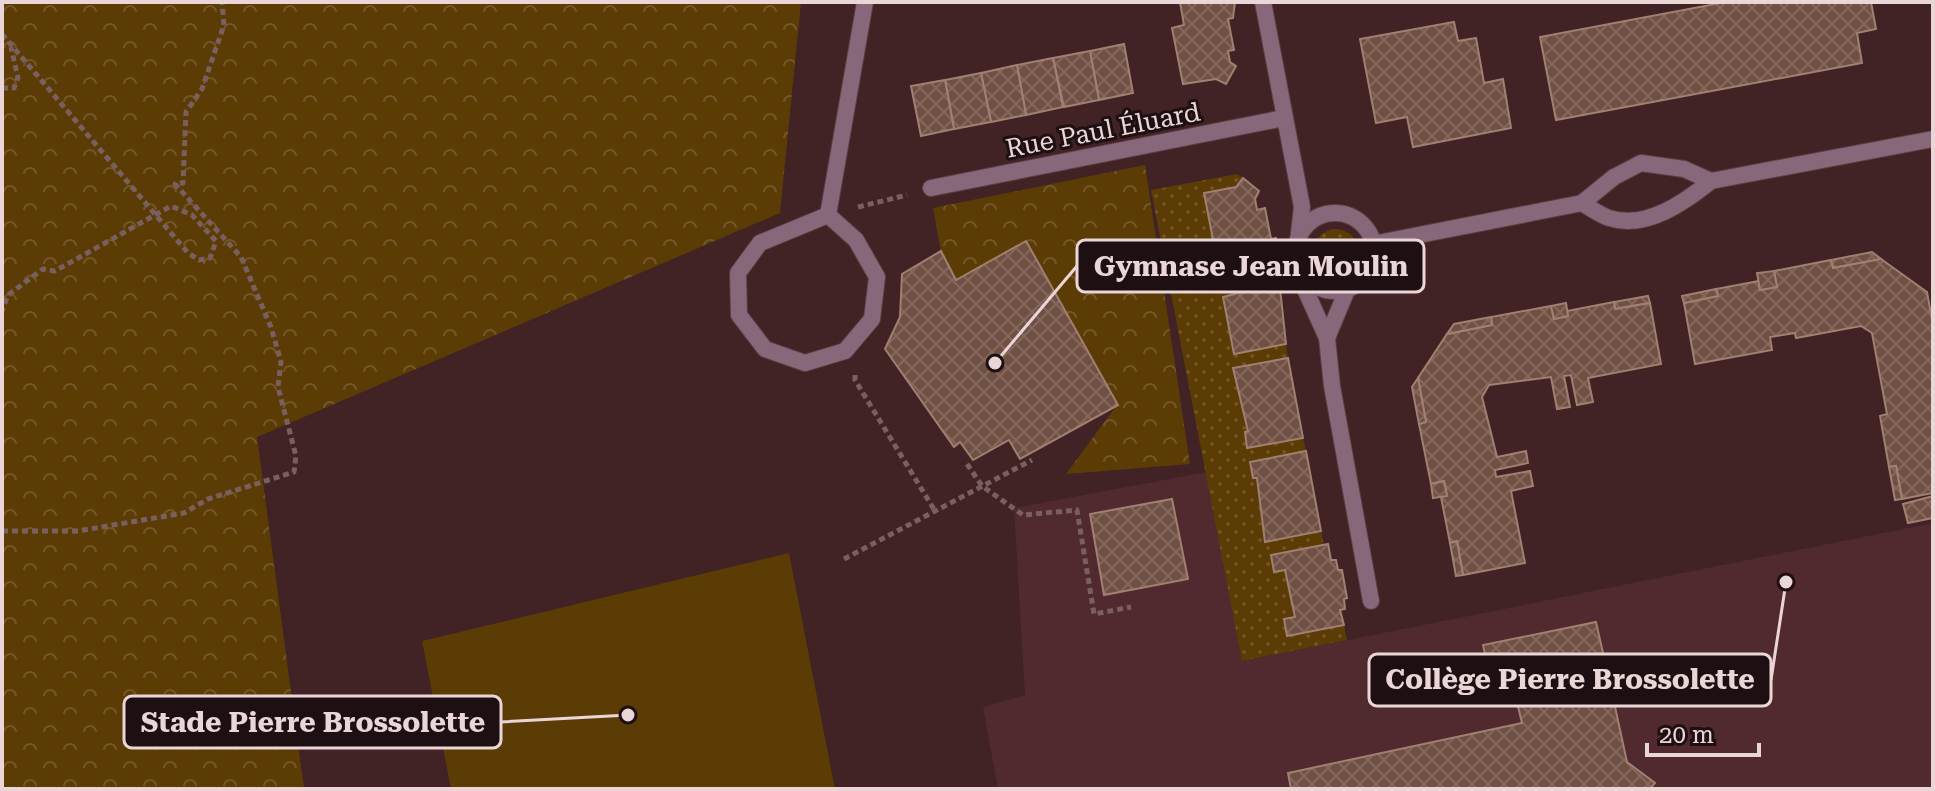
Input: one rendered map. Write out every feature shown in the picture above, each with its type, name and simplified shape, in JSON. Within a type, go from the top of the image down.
[{"type":"street","points":[[828,215],[865,2]]},
{"type":"street","points":[[1263,2],[1302,207],[1295,267],[1327,338],[1332,386],[1371,601]]},
{"type":"street","name":"Rue Paul Éluard","points":[[931,188],[1284,118]]},
{"type":"street","points":[[1582,203],[1611,219],[1649,218],[1684,203],[1711,181],[1933,139]]},
{"type":"street","points":[[1373,244],[1582,203],[1614,177],[1641,163],[1684,169],[1711,181]]},
{"type":"street","points":[[1337,213],[1352,217],[1365,226],[1373,244],[1371,270],[1361,282],[1347,290],[1317,288],[1305,278],[1297,265],[1299,235],[1309,222],[1322,215],[1337,213]]},
{"type":"street","points":[[828,215],[856,240],[877,277],[872,319],[845,351],[805,363],[765,349],[739,315],[738,273],[760,243],[828,215]]},
{"type":"street","points":[[1327,338],[1347,290]]},
{"type":"path","points":[[2,531],[78,531],[184,513],[208,499],[294,472],[296,456],[278,387],[281,362],[271,327],[241,257],[175,184],[183,183],[186,112],[202,89],[224,25],[222,2]]},
{"type":"path","points":[[2,34],[11,45],[154,213],[188,253],[199,260],[210,258],[216,241],[192,215],[171,206],[154,213],[55,271],[43,269],[8,295],[2,311]]},
{"type":"path","points":[[2,88],[14,88],[18,78],[11,45]]},
{"type":"path","points":[[828,215],[931,188]]},
{"type":"path","points":[[855,380],[935,511]]},
{"type":"path","points":[[844,559],[1032,460]]},
{"type":"path","points":[[967,464],[982,486],[1023,515],[1077,510],[1094,614],[1131,607]]},
{"type":"shaded area","points":[[1207,472],[1243,661],[1933,523],[1933,789],[998,789],[983,707],[1025,695],[1014,508]]},
{"type":"green space","points":[[2,2],[801,2],[780,213],[257,437],[304,789],[2,789]]},
{"type":"green space","points":[[1145,165],[1190,464],[1066,474],[1117,405],[1026,241],[956,280],[941,251],[933,208]]},
{"type":"green space","points":[[1237,174],[1243,178],[1236,187],[1204,193],[1215,250],[1227,249],[1235,294],[1224,297],[1286,344],[1288,358],[1233,368],[1248,431],[1245,432],[1247,448],[1303,438],[1306,451],[1250,462],[1253,478],[1257,478],[1265,541],[1321,531],[1324,545],[1285,570],[1295,617],[1284,619],[1287,636],[1344,625],[1347,640],[1242,661],[1151,190]]},
{"type":"green space","points":[[1336,229],[1351,236],[1358,251],[1351,266],[1336,273],[1321,266],[1314,251],[1321,236]]},
{"type":"green space","points":[[789,553],[835,789],[451,789],[422,641]]},
{"type":"building","points":[[1180,2],[1235,2],[1233,18],[1228,19],[1234,50],[1228,51],[1230,62],[1236,66],[1226,84],[1216,79],[1183,84],[1172,28],[1184,25]]},
{"type":"building","points":[[1726,2],[1871,2],[1876,29],[1857,33],[1862,63],[1556,120],[1540,37]]},
{"type":"building","points":[[1454,22],[1458,41],[1476,38],[1484,83],[1503,79],[1511,128],[1413,147],[1407,117],[1376,123],[1360,39]]},
{"type":"building","points":[[1124,44],[1133,93],[1099,100],[1090,51]]},
{"type":"building","points":[[1090,51],[1099,100],[1064,107],[1053,58]]},
{"type":"building","points":[[1053,58],[1063,107],[1026,115],[1017,65]]},
{"type":"building","points":[[1017,65],[1026,115],[991,122],[981,73]]},
{"type":"building","points":[[981,73],[991,122],[954,129],[945,80]]},
{"type":"building","points":[[945,80],[954,129],[921,136],[911,86]]},
{"type":"building","points":[[1243,178],[1259,191],[1255,199],[1257,210],[1265,208],[1271,239],[1276,238],[1278,247],[1281,247],[1286,276],[1283,277],[1285,286],[1280,288],[1286,344],[1234,354],[1223,297],[1235,294],[1227,249],[1215,250],[1204,193],[1236,187]]},
{"type":"building","points":[[1026,241],[1118,405],[1020,459],[1009,440],[973,460],[960,442],[954,447],[885,349],[900,317],[902,274],[941,251],[956,280]]},
{"type":"building","points":[[1872,252],[1881,259],[1833,268],[1831,260]]},
{"type":"building","points":[[1881,259],[1927,292],[1933,325],[1933,493],[1902,499],[1896,466],[1889,467],[1880,416],[1887,414],[1872,333],[1861,326],[1796,338],[1795,333],[1770,337],[1772,350],[1695,364],[1684,303],[1718,296],[1716,289],[1759,281],[1760,290],[1777,287],[1774,271],[1831,260],[1833,268]]},
{"type":"building","points":[[1774,271],[1777,287],[1760,290],[1757,273]]},
{"type":"building","points":[[1716,289],[1718,296],[1684,303],[1682,296]]},
{"type":"building","points":[[1648,296],[1650,303],[1615,309],[1614,302]]},
{"type":"building","points":[[1614,302],[1615,309],[1650,303],[1661,364],[1588,378],[1593,402],[1577,405],[1571,375],[1564,376],[1570,407],[1557,409],[1551,377],[1489,385],[1482,397],[1497,457],[1526,451],[1528,463],[1495,470],[1496,477],[1530,471],[1533,486],[1511,491],[1525,563],[1463,575],[1457,541],[1450,543],[1441,497],[1447,496],[1444,481],[1431,484],[1419,424],[1426,422],[1418,378],[1447,334],[1492,325],[1491,317],[1551,306],[1554,319],[1568,316],[1567,311]]},
{"type":"building","points":[[1566,303],[1568,316],[1554,319],[1551,306]]},
{"type":"building","points":[[1491,317],[1492,325],[1447,334],[1454,324]]},
{"type":"building","points":[[1288,358],[1303,438],[1247,448],[1245,432],[1248,431],[1233,368]]},
{"type":"building","points":[[1418,378],[1426,422],[1419,424],[1412,387]]},
{"type":"building","points":[[1306,451],[1321,531],[1265,542],[1257,478],[1253,478],[1250,462]]},
{"type":"building","points":[[1896,466],[1902,499],[1895,500],[1889,467]]},
{"type":"building","points":[[1444,481],[1447,496],[1433,498],[1431,484]]},
{"type":"building","points":[[1933,496],[1933,518],[1908,523],[1903,504]]},
{"type":"building","points":[[1172,499],[1188,579],[1104,595],[1090,514]]},
{"type":"building","points":[[1457,541],[1463,575],[1456,576],[1450,543]]},
{"type":"building","points":[[1328,544],[1331,560],[1336,560],[1338,570],[1342,570],[1347,598],[1344,599],[1345,609],[1340,610],[1344,625],[1287,636],[1284,619],[1295,617],[1285,570],[1274,572],[1271,555]]},
{"type":"building","points":[[1596,622],[1610,684],[1600,687],[1604,703],[1614,702],[1627,762],[1655,783],[1650,789],[1291,789],[1288,773],[1522,723],[1514,690],[1494,695],[1483,645]]},
{"type":"place","name":"Gymnase Jean Moulin","points":[[995,363]]},
{"type":"place","name":"Collège Pierre Brossolette","points":[[1786,582]]},
{"type":"place","name":"Stade Pierre Brossolette","points":[[628,715]]}]
